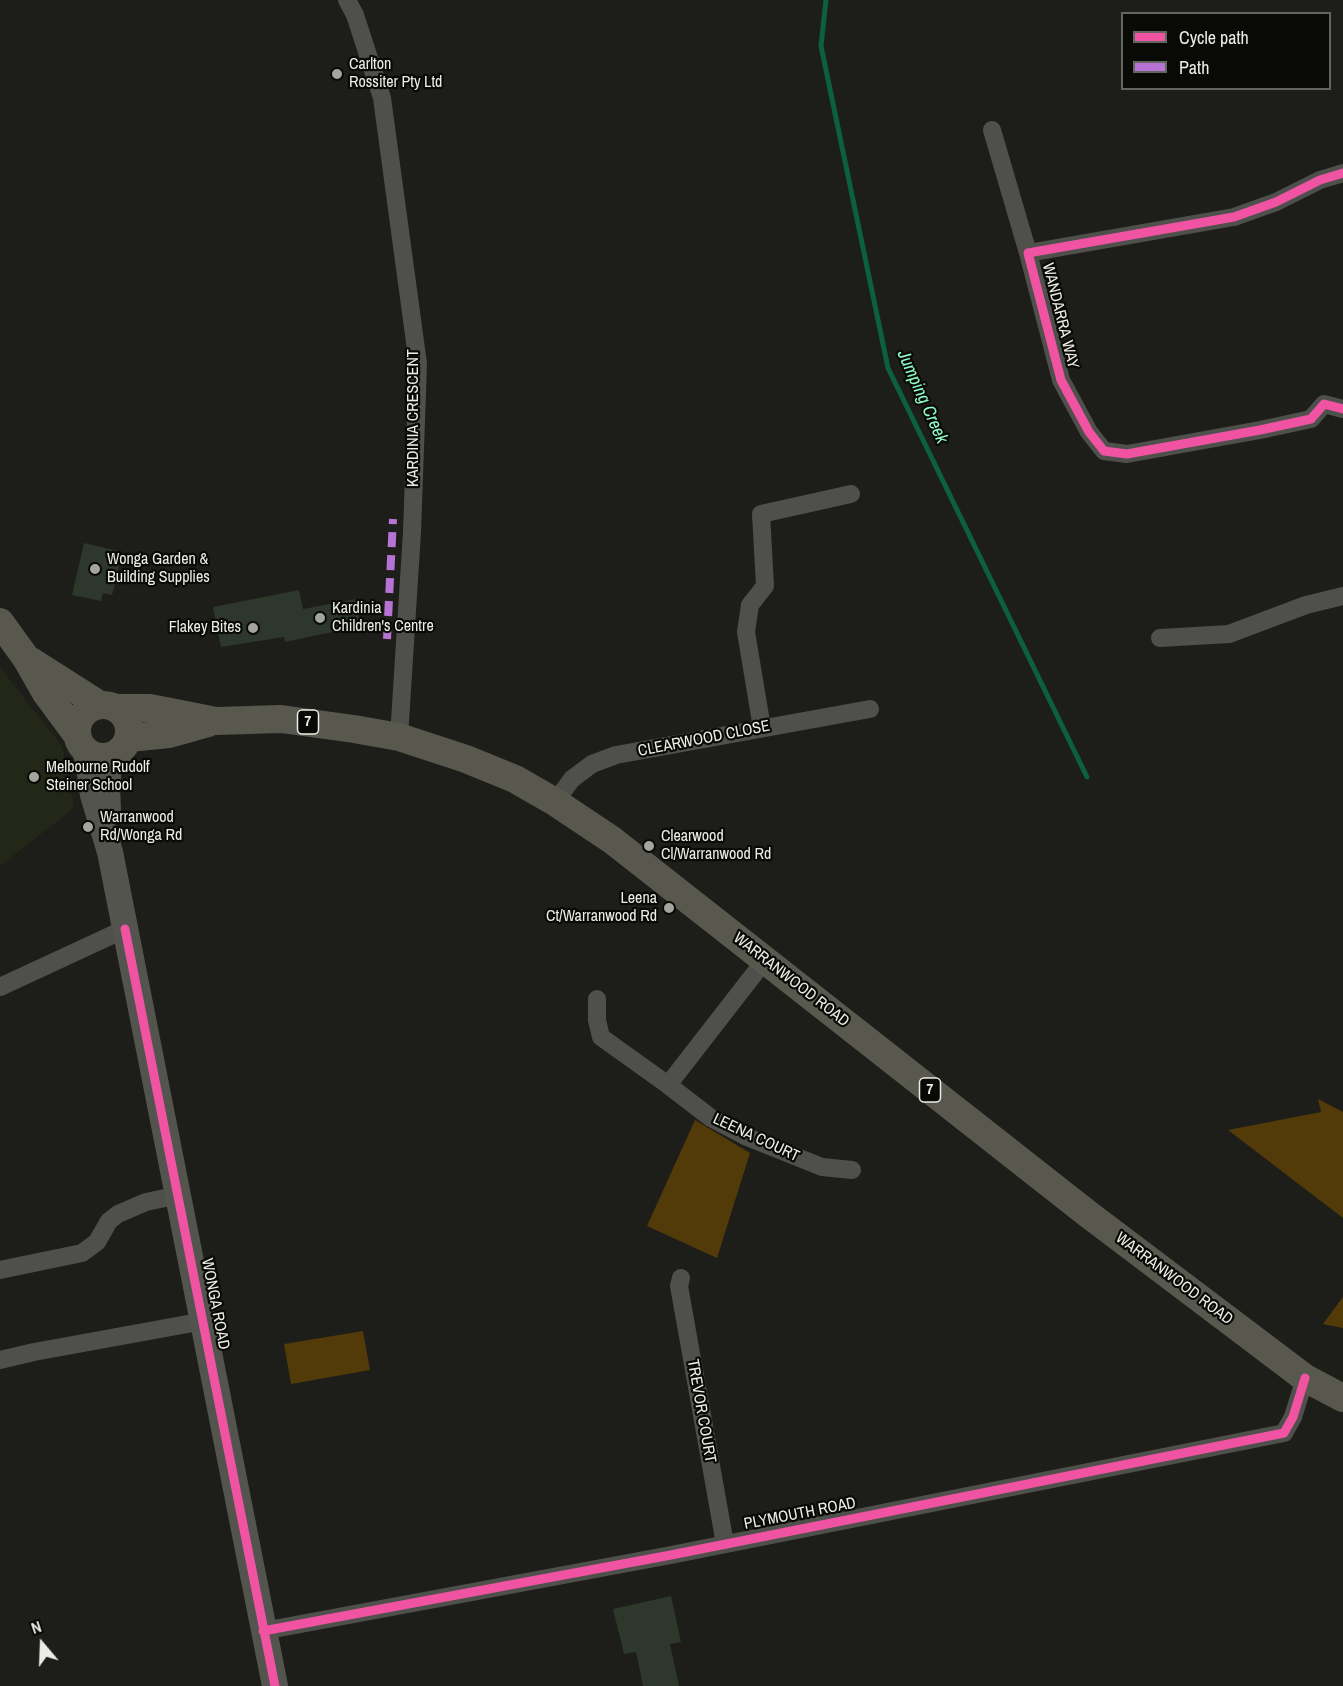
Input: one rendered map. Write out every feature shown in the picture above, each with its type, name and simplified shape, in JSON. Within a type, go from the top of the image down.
[{"type":"main road","name":"WONGA ROAD","points":[[0,622],[26,658],[46,693],[100,745],[88,760],[93,795],[110,852],[275,1686]]},
{"type":"main road","name":"WONGA ROAD","points":[[26,658],[53,677],[109,706]]},
{"type":"main road","name":"WARRANWOOD ROAD","points":[[109,706],[150,708],[216,721],[287,719],[399,737],[466,759],[515,779],[555,802],[644,864],[1079,1207],[1305,1378]]},
{"type":"main road","points":[[109,706],[128,721],[130,729],[100,745],[80,718],[85,712],[109,706]]},
{"type":"main road","name":"WARRANWOOD ROAD","points":[[100,745],[169,734],[216,721]]},
{"type":"main road","name":"7","points":[[1305,1378],[1343,1398]]},
{"type":"street","name":"KARDINIA CRESCENT","points":[[346,0],[356,15],[382,98],[418,364],[413,521],[399,737]]},
{"type":"street","name":"WANDARRA WAY","points":[[992,130],[1028,253],[1061,380],[1089,432],[1104,451],[1127,454],[1270,428],[1311,419],[1324,404],[1343,410]]},
{"type":"street","name":"WANDARRA WAY","points":[[1028,253],[1234,217],[1276,202],[1320,180],[1343,173]]},
{"type":"street","points":[[762,728],[746,632],[750,605],[765,586],[761,514],[851,494]]},
{"type":"street","points":[[1160,638],[1229,634],[1306,605],[1343,596]]},
{"type":"street","name":"CLEARWOOD CLOSE","points":[[555,802],[572,779],[592,764],[616,755],[870,709]]},
{"type":"street","points":[[0,987],[125,929]]},
{"type":"street","points":[[668,1084],[765,960]]},
{"type":"street","name":"LEENA COURT","points":[[597,999],[597,1020],[602,1037],[711,1118],[747,1137],[822,1167],[852,1170]]},
{"type":"street","points":[[0,1270],[82,1253],[97,1242],[109,1221],[118,1214],[146,1202],[179,1196]]},
{"type":"street","name":"TREVOR COURT","points":[[681,1278],[679,1286],[725,1544]]},
{"type":"street","points":[[0,1360],[204,1321]]},
{"type":"street","name":"PLYMOUTH ROAD","points":[[263,1632],[725,1544],[1284,1433],[1293,1417],[1305,1378]]},
{"type":"shaded area","name":"Melbourne Rudolf Steiner School","points":[[0,667],[62,746],[74,808],[0,866]]},
{"type":"shaded area","points":[[1318,1099],[1343,1112],[1343,1218],[1228,1130],[1321,1112]]},
{"type":"shaded area","points":[[695,1120],[750,1153],[717,1258],[647,1226]]},
{"type":"shaded area","points":[[1343,1297],[1343,1328],[1323,1324]]},
{"type":"shaded area","points":[[363,1331],[370,1370],[291,1384],[284,1344]]},
{"type":"building","points":[[84,543],[118,551],[121,558],[112,595],[103,593],[101,601],[72,595]]},
{"type":"building","points":[[299,590],[303,609],[356,599],[361,626],[285,642],[284,637],[221,647],[213,607]]},
{"type":"building","points":[[671,1596],[681,1642],[670,1644],[679,1686],[643,1686],[636,1652],[624,1654],[613,1609]]},
{"type":"waterway","name":"Jumping Creek","points":[[826,0],[821,46],[888,368],[1087,777]]},
{"type":"marked path","points":[[387,639],[393,519]]},
{"type":"cycle path","points":[[1343,173],[1320,180],[1276,202],[1234,217],[1028,253],[1061,380],[1089,432],[1104,451],[1127,454],[1260,430],[1311,419],[1324,404],[1343,409]]},
{"type":"cycle path","points":[[125,929],[275,1686]]},
{"type":"cycle path","points":[[263,1631],[671,1555],[1284,1433],[1293,1417],[1305,1378]]},
{"type":"place","name":"Carlton Rossiter Pty Ltd","points":[[337,74]]},
{"type":"place","name":"Wonga Garden & Building Supplies","points":[[95,569]]},
{"type":"place","name":"Kardinia Children's Centre","points":[[320,618]]},
{"type":"place","name":"Flakey Bites","points":[[253,628]]},
{"type":"place","name":"Melbourne Rudolf Steiner School","points":[[34,777]]},
{"type":"place","name":"Warranwood Rd/Wonga Rd","points":[[88,827]]},
{"type":"place","name":"Clearwood Cl/Warranwood Rd","points":[[649,846]]},
{"type":"place","name":"Leena Ct/Warranwood Rd","points":[[669,908]]}]
